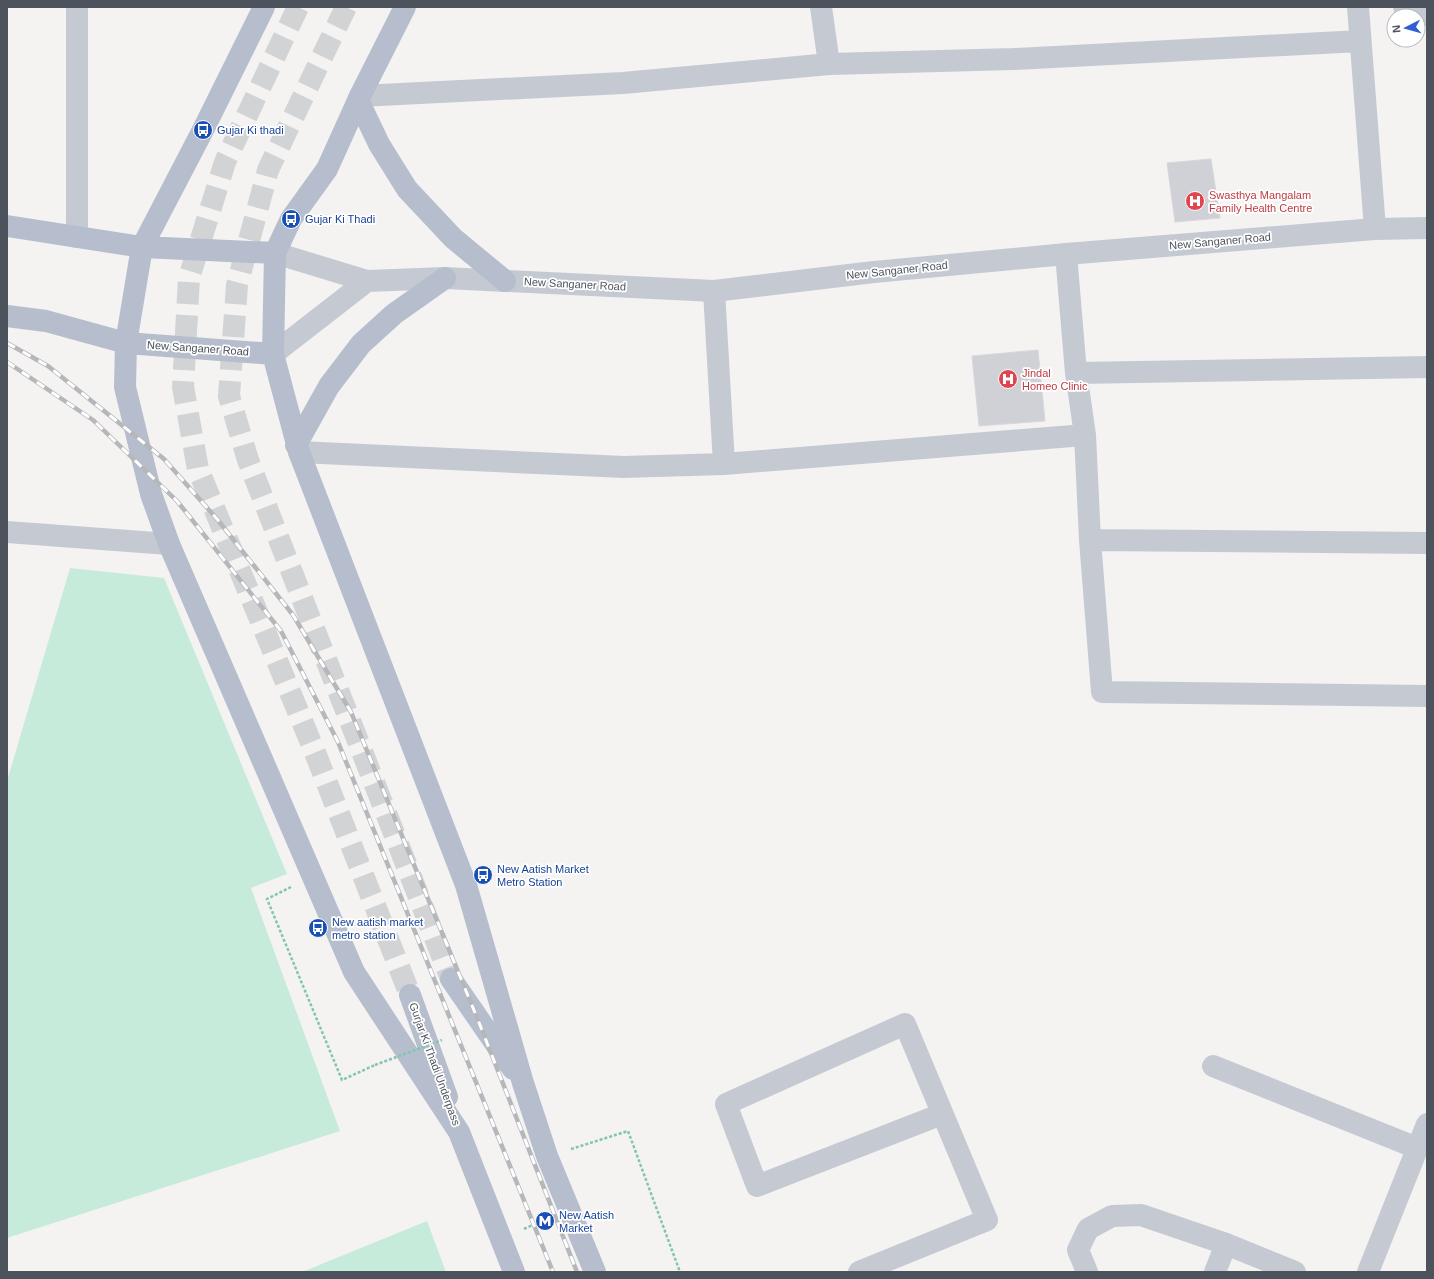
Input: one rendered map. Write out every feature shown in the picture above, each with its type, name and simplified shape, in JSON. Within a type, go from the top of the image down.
[{"type":"main road","points":[[264,7],[203,130],[142,247],[126,343],[125,387],[152,494],[169,544],[354,972],[459,1132],[514,1272]]},
{"type":"main road","points":[[405,7],[359,98],[327,169],[291,219],[275,253],[273,354],[298,448],[466,885],[523,1083],[547,1156],[595,1272]]},
{"type":"main road","points":[[359,98],[379,144],[407,189],[453,238],[505,281]]},
{"type":"main road","name":"New Sanganer Road","points":[[7,226],[142,247],[275,253]]},
{"type":"main road","points":[[298,448],[328,386],[361,344],[394,314],[445,278]]},
{"type":"main road","name":"New Sanganer Road","points":[[7,316],[46,321],[126,343],[273,354]]},
{"type":"main road","points":[[451,979],[523,1083]]},
{"type":"main road","name":"Gurjar Ki Thadi Underpass","points":[[410,995],[459,1132]]},
{"type":"street","points":[[77,7],[77,237]]},
{"type":"street","points":[[821,7],[829,64]]},
{"type":"street","points":[[1358,7],[1375,229]]},
{"type":"street","points":[[1404,7],[1427,15]]},
{"type":"street","points":[[359,98],[623,83],[829,64],[1014,60],[1360,41]]},
{"type":"street","name":"New Sanganer Road","points":[[275,253],[367,281],[445,278],[714,290],[874,272],[1066,254],[1375,229],[1427,228]]},
{"type":"street","points":[[1066,254],[1076,373],[1085,435],[1090,540],[1102,692],[1427,696]]},
{"type":"street","points":[[273,354],[367,281]]},
{"type":"street","points":[[714,290],[724,464]]},
{"type":"street","points":[[1076,373],[1427,368]]},
{"type":"street","points":[[298,448],[624,466],[724,464],[1085,435]]},
{"type":"street","points":[[7,532],[169,544]]},
{"type":"street","points":[[1090,540],[1427,543]]},
{"type":"street","points":[[859,1272],[987,1220],[904,1024],[726,1104],[757,1186],[942,1114]]},
{"type":"street","points":[[1213,1066],[1417,1148]]},
{"type":"street","points":[[1368,1272],[1427,1124]]},
{"type":"street","points":[[1087,1272],[1078,1250],[1088,1229],[1112,1216],[1141,1215],[1226,1244],[1295,1272]]},
{"type":"street","points":[[1215,1272],[1226,1244]]},
{"type":"path","points":[[312,876],[267,899],[342,1080],[375,1065],[442,1040]]},
{"type":"path","points":[[547,1156],[628,1131],[680,1272]]},
{"type":"path","points":[[519,1232],[547,1218]]},
{"type":"green space","points":[[70,568],[164,578],[287,874],[251,888],[340,1131],[7,1238],[7,781]]},
{"type":"green space","points":[[427,1221],[446,1272],[302,1272]]},
{"type":"building","points":[[1211,159],[1220,218],[1175,222],[1167,163]]},
{"type":"building","points":[[1038,350],[1045,421],[979,426],[972,356]]},
{"type":"tunnel","points":[[298,7],[225,162],[189,278],[183,387],[198,469],[316,755],[410,995]]},
{"type":"tunnel","points":[[346,7],[268,170],[237,285],[229,396],[248,460],[451,979]]},
{"type":"railway","points":[[7,343],[48,366],[164,459],[217,519],[293,615],[351,712],[478,1020],[577,1272]]},
{"type":"railway","points":[[7,362],[93,420],[177,501],[281,631],[338,742],[553,1272]]},
{"type":"place","name":"Gujar Ki thadi","points":[[203,130]]},
{"type":"place","name":"Swasthya Mangalam Family Health Centre","points":[[1195,201]]},
{"type":"place","name":"Gujar Ki Thadi","points":[[291,219]]},
{"type":"place","name":"Jindal Homeo Clinic","points":[[1008,379]]},
{"type":"place","name":"New Aatish Market Metro Station","points":[[483,875]]},
{"type":"place","name":"New aatish market metro station","points":[[318,928]]},
{"type":"place","name":"New Aatish Market","points":[[545,1221]]}]
